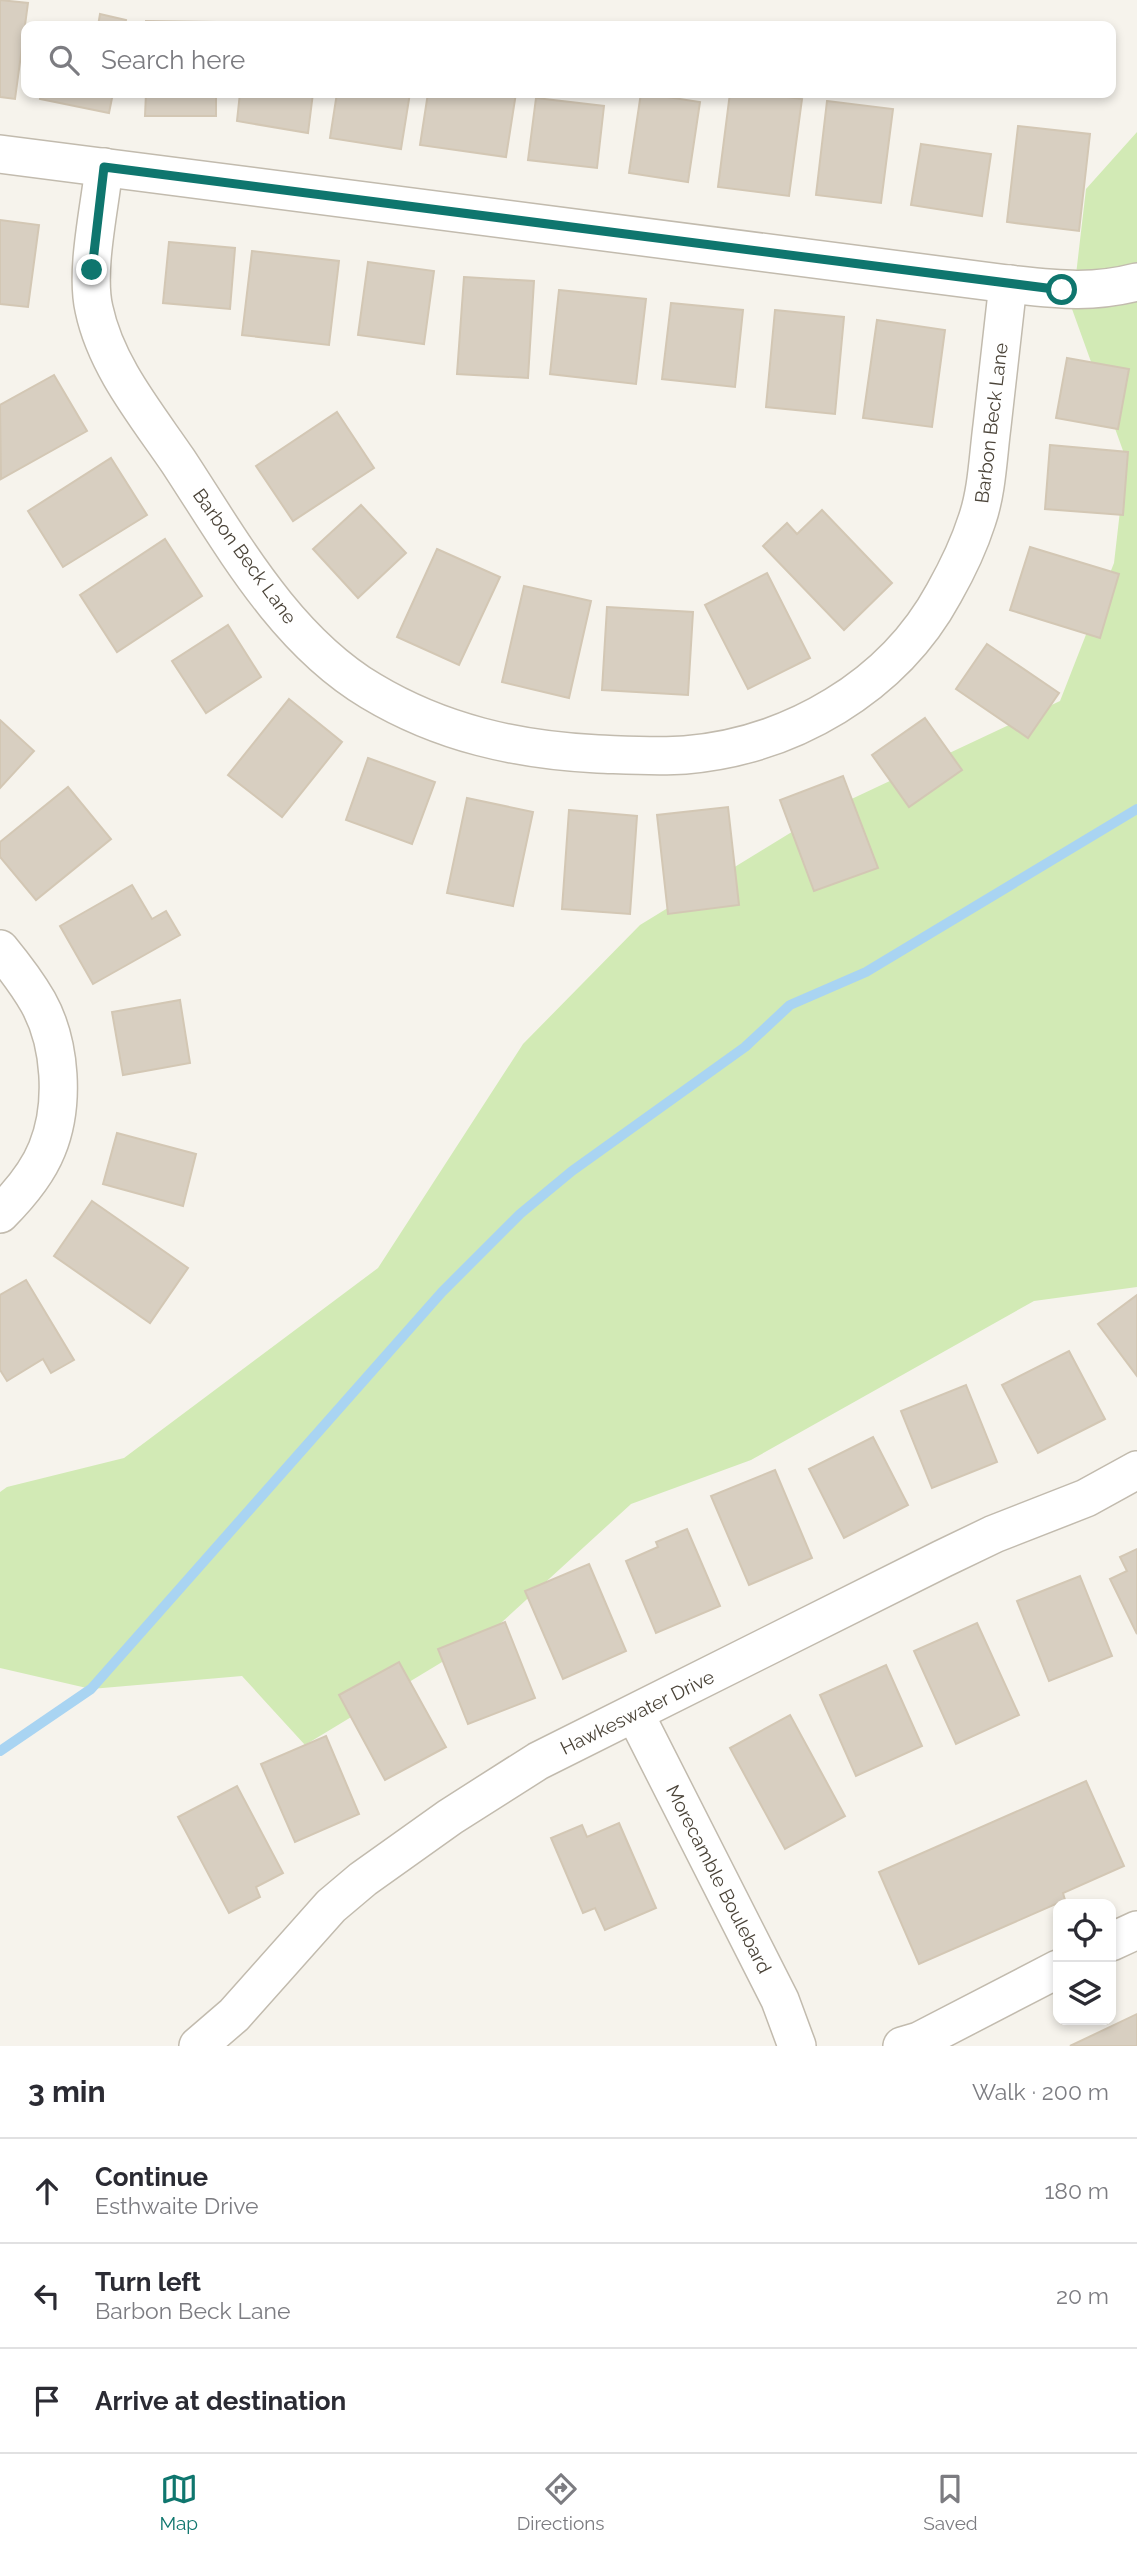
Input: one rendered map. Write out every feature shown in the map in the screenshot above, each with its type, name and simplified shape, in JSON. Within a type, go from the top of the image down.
[{"type":"street","points":[[0,154],[1008,284],[1062,290],[1098,290],[1137,282]]},
{"type":"street","name":"Barbon Beck Lane","points":[[104,167],[92,270],[93,304],[100,331],[129,389],[246,565],[277,606],[305,638],[334,664],[366,688],[409,712],[456,731],[503,744],[552,751],[684,755],[737,747],[790,731],[841,704],[880,673],[917,633],[942,597],[978,519],[987,472],[1008,284]]},
{"type":"street","points":[[0,949],[39,1004],[52,1037],[58,1077],[56,1114],[48,1147],[32,1178],[0,1214]]},
{"type":"street","name":"Hawkeswater Drive","points":[[198,2046],[234,2015],[331,1906],[363,1879],[488,1790],[538,1761],[942,1559],[1004,1530],[1086,1498],[1137,1470]]},
{"type":"street","name":"Morecamble Boulebard","points":[[635,1714],[780,2000],[797,2046]]},
{"type":"street","points":[[1116,1940],[1137,1930]]},
{"type":"street","points":[[902,2046],[919,2041],[1053,1972]]},
{"type":"green space","points":[[1137,132],[1137,1287],[1034,1301],[751,1460],[631,1504],[490,1633],[305,1745],[242,1676],[91,1689],[0,1668],[0,1492],[7,1487],[124,1458],[378,1268],[523,1044],[640,925],[826,811],[1060,701],[1114,563],[1126,459],[1072,309],[1086,189]]},
{"type":"building","points":[[0,0],[28,3],[26,21],[21,21],[21,55],[15,99],[0,97]]},
{"type":"building","points":[[100,14],[126,20],[126,21],[99,21]]},
{"type":"building","points":[[40,98],[112,98],[109,113]]},
{"type":"building","points":[[146,98],[216,98],[216,116],[145,116]]},
{"type":"building","points":[[239,98],[312,98],[308,133],[237,121]]},
{"type":"building","points":[[336,98],[409,98],[401,149],[330,138]]},
{"type":"building","points":[[427,98],[515,98],[506,157],[420,145]]},
{"type":"building","points":[[536,98],[604,106],[597,168],[528,160]]},
{"type":"building","points":[[640,98],[674,98],[700,102],[688,182],[629,173]]},
{"type":"building","points":[[729,98],[802,99],[789,196],[718,187]]},
{"type":"building","points":[[827,101],[893,109],[881,203],[816,195]]},
{"type":"building","points":[[1018,126],[1090,134],[1079,231],[1007,222]]},
{"type":"building","points":[[921,144],[991,154],[982,216],[911,205]]},
{"type":"building","points":[[0,220],[39,225],[28,307],[0,304]]},
{"type":"building","points":[[169,242],[235,248],[230,309],[163,303]]},
{"type":"building","points":[[252,251],[339,261],[329,345],[242,335]]},
{"type":"building","points":[[368,262],[434,271],[424,344],[358,335]]},
{"type":"building","points":[[464,277],[534,281],[528,378],[457,374]]},
{"type":"building","points":[[559,290],[646,299],[636,384],[550,374]]},
{"type":"building","points":[[671,303],[743,310],[735,387],[662,379]]},
{"type":"building","points":[[775,310],[844,317],[835,414],[766,407]]},
{"type":"building","points":[[877,320],[945,330],[932,427],[863,418]]},
{"type":"building","points":[[1067,358],[1129,369],[1118,429],[1056,418]]},
{"type":"building","points":[[54,375],[87,431],[1,479],[0,405]]},
{"type":"building","points":[[337,412],[374,468],[293,521],[256,466]]},
{"type":"building","points":[[1050,445],[1128,452],[1123,515],[1045,509]]},
{"type":"building","points":[[111,458],[147,515],[63,567],[28,511]]},
{"type":"building","points":[[361,505],[406,553],[358,598],[313,549]]},
{"type":"building","points":[[822,510],[892,583],[844,630],[763,546],[787,523],[797,534]]},
{"type":"building","points":[[165,539],[202,596],[117,652],[80,595]]},
{"type":"building","points":[[1030,547],[1119,574],[1100,638],[1010,610]]},
{"type":"building","points":[[437,549],[500,577],[459,665],[397,637]]},
{"type":"building","points":[[767,573],[810,658],[748,689],[705,605]]},
{"type":"building","points":[[524,586],[591,601],[569,698],[502,682]]},
{"type":"building","points":[[607,607],[693,612],[688,695],[602,690]]},
{"type":"building","points":[[228,625],[261,677],[206,713],[172,661]]},
{"type":"building","points":[[987,644],[1059,693],[1028,738],[956,689]]},
{"type":"building","points":[[289,699],[342,742],[282,817],[228,775]]},
{"type":"building","points":[[925,718],[962,770],[909,807],[872,755]]},
{"type":"building","points":[[0,720],[34,751],[0,788]]},
{"type":"building","points":[[368,758],[435,782],[412,844],[346,820]]},
{"type":"building","points":[[843,776],[878,868],[814,891],[780,800]]},
{"type":"building","points":[[68,787],[111,839],[36,900],[0,857],[0,842]]},
{"type":"building","points":[[467,798],[533,812],[513,906],[447,893]]},
{"type":"building","points":[[728,807],[739,905],[668,914],[657,815]]},
{"type":"building","points":[[569,810],[637,816],[630,914],[562,909]]},
{"type":"building","points":[[132,885],[152,919],[166,911],[180,935],[93,984],[60,926]]},
{"type":"building","points":[[180,1000],[190,1063],[123,1075],[112,1012]]},
{"type":"building","points":[[117,1133],[196,1154],[183,1206],[103,1184]]},
{"type":"building","points":[[92,1201],[188,1268],[150,1323],[54,1256]]},
{"type":"building","points":[[26,1280],[74,1360],[51,1373],[43,1359],[7,1381],[0,1370],[0,1295]]},
{"type":"building","points":[[1137,1295],[1137,1376],[1098,1324]]},
{"type":"building","points":[[1069,1351],[1105,1419],[1038,1453],[1002,1385]]},
{"type":"building","points":[[966,1385],[997,1462],[932,1488],[901,1411]]},
{"type":"building","points":[[873,1437],[908,1505],[844,1538],[809,1469]]},
{"type":"building","points":[[775,1470],[812,1558],[749,1585],[711,1496]]},
{"type":"building","points":[[687,1529],[720,1606],[656,1633],[626,1561],[658,1547],[656,1542]]},
{"type":"building","points":[[1137,1549],[1137,1634],[1110,1579],[1127,1571],[1120,1557]]},
{"type":"building","points":[[589,1564],[626,1651],[563,1679],[525,1591]]},
{"type":"building","points":[[1080,1576],[1112,1656],[1049,1681],[1017,1601]]},
{"type":"building","points":[[505,1622],[535,1698],[468,1724],[438,1649]]},
{"type":"building","points":[[977,1623],[1019,1715],[956,1744],[914,1651]]},
{"type":"building","points":[[399,1662],[446,1747],[385,1780],[339,1695]]},
{"type":"building","points":[[886,1665],[922,1746],[856,1776],[820,1695]]},
{"type":"building","points":[[790,1715],[845,1816],[785,1849],[730,1748]]},
{"type":"building","points":[[326,1736],[359,1814],[295,1842],[261,1764]]},
{"type":"building","points":[[1086,1781],[1124,1866],[1063,1893],[1065,1899],[1053,1899],[1053,1905],[919,1964],[879,1872]]},
{"type":"building","points":[[237,1786],[283,1873],[256,1887],[260,1897],[229,1913],[178,1817]]},
{"type":"building","points":[[619,1823],[656,1908],[605,1930],[595,1908],[583,1913],[551,1838],[582,1825],[587,1837]]},
{"type":"building","points":[[1137,2014],[1137,2046],[1070,2046],[1116,2025]]},
{"type":"waterway","points":[[0,1751],[91,1689],[442,1292],[520,1214],[572,1171],[745,1047],[790,1005],[866,972],[1137,809]]},
{"type":"route","points":[[92,270],[104,167],[1062,290]]}]
